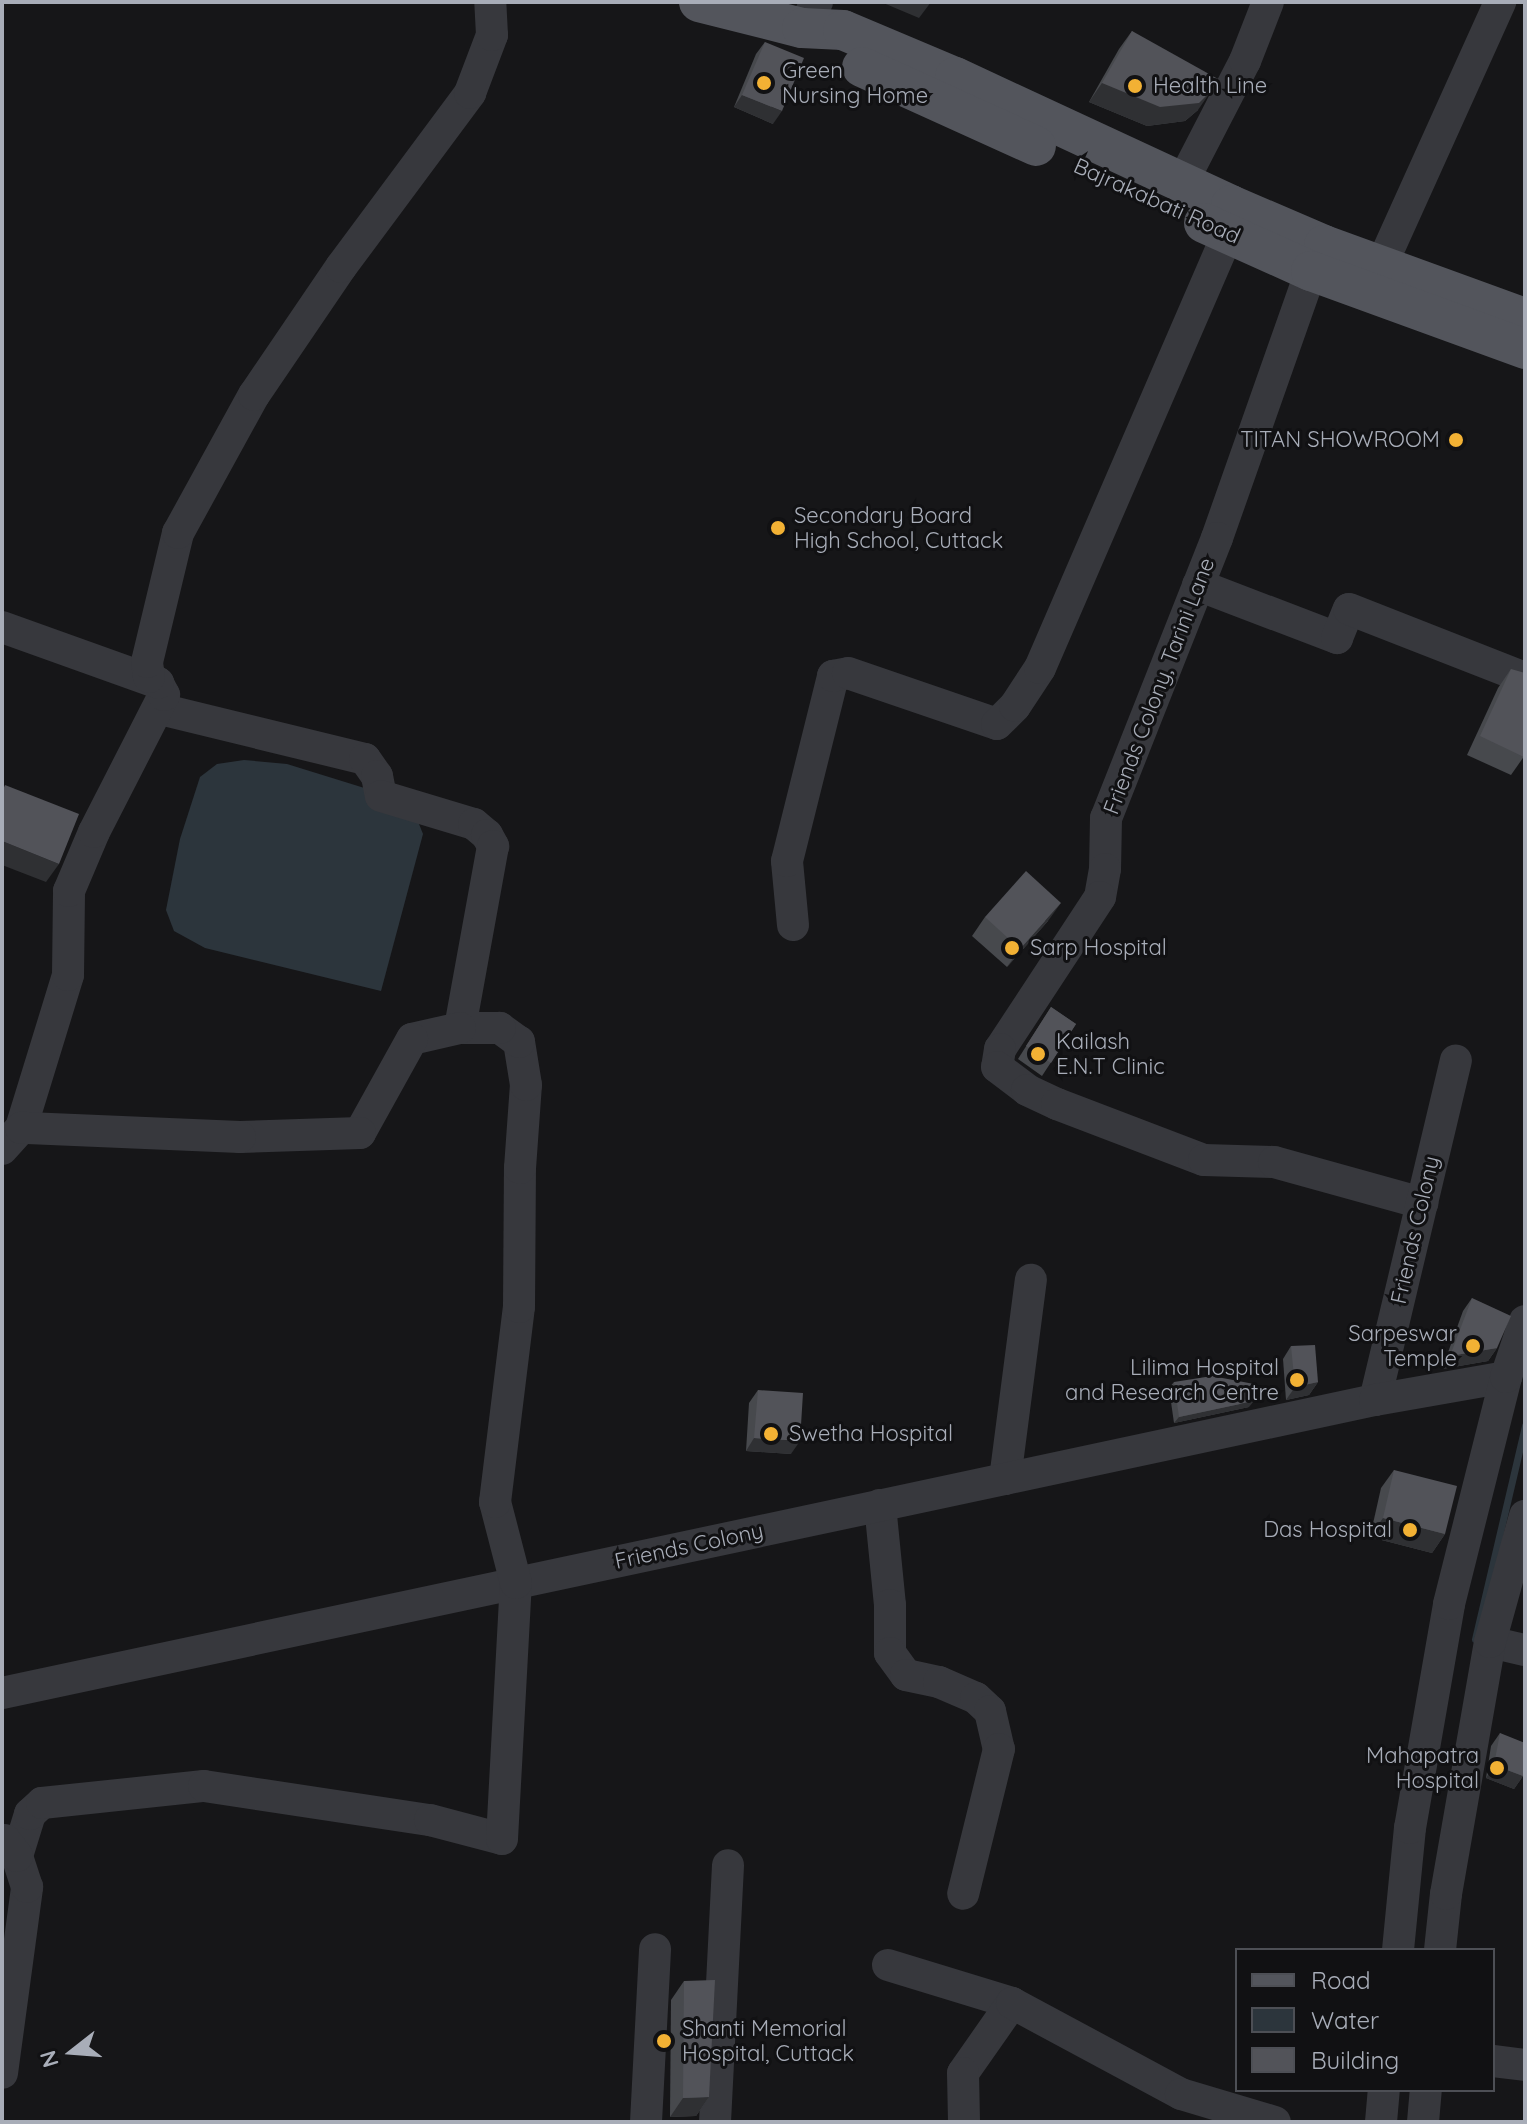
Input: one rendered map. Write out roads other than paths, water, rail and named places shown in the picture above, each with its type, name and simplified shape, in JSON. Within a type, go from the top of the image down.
[{"type":"main road","name":"Bajrakabati Road","points":[[699,2],[809,15],[955,77],[1182,183],[1381,266],[1525,318]]},
{"type":"main road","name":"Bajrakabati Road","points":[[809,15],[831,53],[1311,271],[1525,349]]},
{"type":"street","points":[[159,696],[149,677],[147,662],[178,533],[254,395],[341,267],[470,93],[492,35],[490,2]]},
{"type":"street","points":[[1182,183],[1245,61],[1268,2]]},
{"type":"street","points":[[1381,266],[1500,2]]},
{"type":"street","points":[[793,925],[787,861],[833,676],[848,673],[997,724],[1015,706],[1040,668],[1228,234]]},
{"type":"street","name":"Friends Colony, Tarini Lane","points":[[1311,271],[1198,585],[1106,818],[1105,869],[1100,897],[1000,1049],[997,1067],[1027,1090],[1057,1104],[1204,1160],[1274,1162],[1422,1203]]},
{"type":"street","points":[[1198,585],[1337,638],[1349,609],[1525,678]]},
{"type":"street","points":[[2,627],[159,696],[365,759],[377,776],[381,796],[474,824],[487,835],[493,846],[460,1028]]},
{"type":"street","points":[[2,2073],[27,1887],[10,1846],[30,1814],[42,1803],[204,1786],[430,1820],[502,1839],[516,1583],[495,1502],[519,1307],[520,1168],[526,1085],[519,1042],[500,1028],[460,1028],[412,1039],[360,1133],[12,1138],[68,975],[69,891],[159,696]]},
{"type":"street","name":"Friends Colony","points":[[1375,1400],[1456,1061]]},
{"type":"street","points":[[1005,1479],[1031,1280]]},
{"type":"street","points":[[1398,1948],[1410,1828],[1449,1604],[1506,1377],[1525,1321]]},
{"type":"street","name":"Friends Colony","points":[[2,1693],[1375,1400],[1506,1377]]},
{"type":"street","points":[[880,1505],[890,1605],[890,1653],[906,1675],[939,1682],[976,1698],[990,1711],[999,1749],[963,1894]]},
{"type":"street","points":[[1440,1948],[1446,1894],[1490,1642],[1525,1516]]},
{"type":"street","points":[[1490,1642],[1525,1650]]},
{"type":"street","points":[[715,2122],[728,1865]]},
{"type":"street","points":[[646,2122],[655,1949]]},
{"type":"street","points":[[888,1965],[1012,2003],[1181,2094],[1275,2122]]},
{"type":"street","points":[[964,2122],[963,2073],[1012,2003]]},
{"type":"street","points":[[1495,2061],[1525,2065]]},
{"type":"street","points":[[1381,2122],[1384,2092]]},
{"type":"street","points":[[1423,2122],[1426,2092]]},
{"type":"water","points":[[244,760],[287,764],[387,795],[415,814],[423,834],[381,991],[205,948],[174,931],[166,910],[180,839],[200,777],[217,764]]},
{"type":"waterway","points":[[1475,1639],[1525,1425]]},
{"type":"place","name":"Green Nursing Home","points":[[764,83]]},
{"type":"place","name":"Health Line","points":[[1135,86]]},
{"type":"place","name":"TITAN SHOWROOM","points":[[1456,440]]},
{"type":"place","name":"Secondary Board High School, Cuttack","points":[[778,528]]},
{"type":"place","name":"Sarp Hospital","points":[[1012,948]]},
{"type":"place","name":"Kailash E.N.T Clinic","points":[[1038,1054]]},
{"type":"place","name":"Sarpeswar Temple","points":[[1473,1346]]},
{"type":"place","name":"Lilima Hospital and Research Centre","points":[[1297,1380]]},
{"type":"place","name":"Swetha Hospital","points":[[771,1434]]},
{"type":"place","name":"Das Hospital","points":[[1410,1530]]},
{"type":"place","name":"Mahapatra Hospital","points":[[1497,1768]]},
{"type":"place","name":"Shanti Memorial Hospital, Cuttack","points":[[664,2041]]}]
